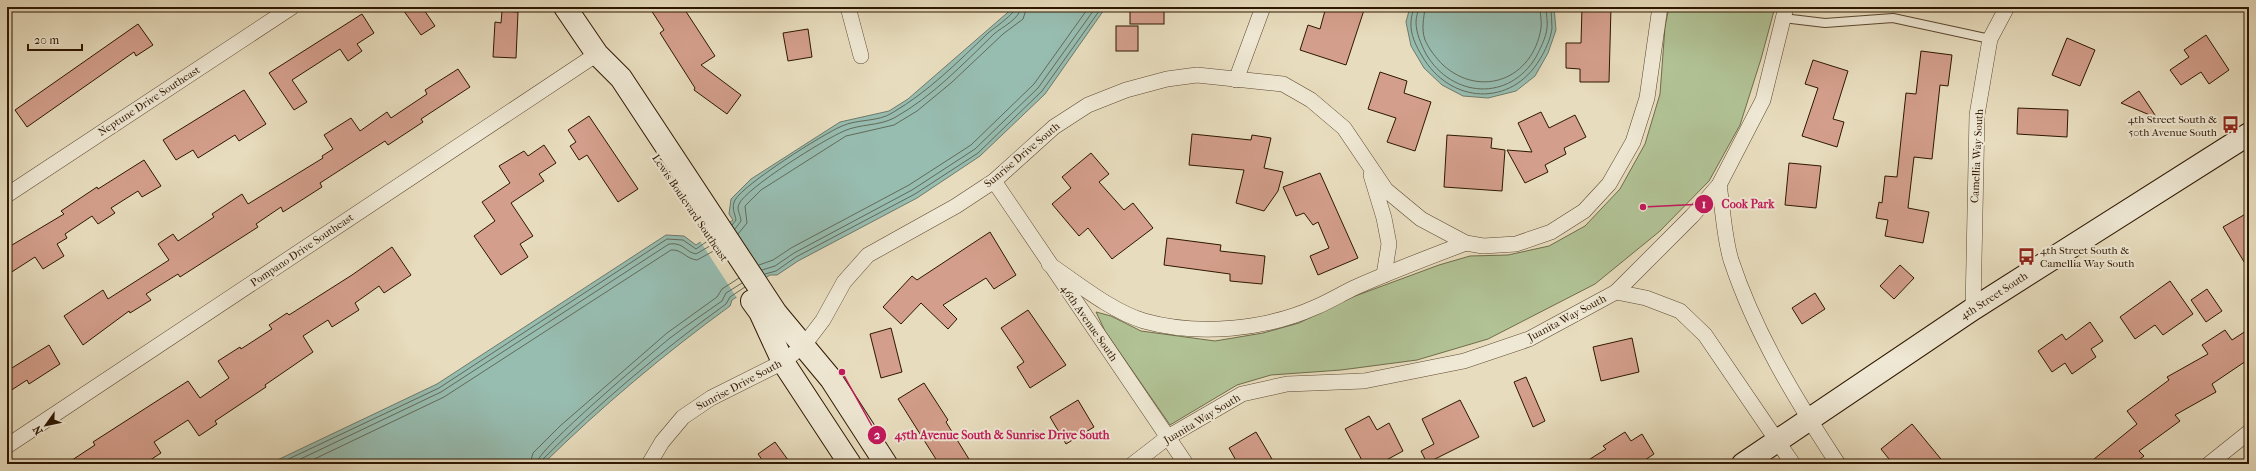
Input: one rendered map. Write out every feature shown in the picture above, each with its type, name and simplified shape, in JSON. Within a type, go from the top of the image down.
[{"type":"street","name":"Neptune Drive Southeast","points":[[7,195],[292,7]]},
{"type":"street","name":"Lewis Boulevard Southeast","points":[[565,7],[597,54],[608,85],[714,232],[752,289],[776,313],[831,379],[886,464]]},
{"type":"street","points":[[848,7],[861,56]]},
{"type":"street","points":[[1236,80],[1263,7]]},
{"type":"street","name":"Sunrise Drive South","points":[[649,464],[662,442],[683,417],[711,398],[783,362],[804,345],[823,320],[844,282],[868,255],[956,206],[994,181],[1054,127],[1088,105],[1126,90],[1167,80],[1197,75],[1283,84],[1311,100],[1344,128],[1386,190],[1421,219],[1466,242],[1483,246],[1516,244],[1551,232],[1584,211],[1609,184],[1633,142],[1647,98],[1660,7]]},
{"type":"street","name":"Camellia Way South","points":[[1973,309],[1977,115],[1990,39],[2007,7]]},
{"type":"street","name":"Juanita Way South","points":[[1133,464],[1168,437],[1242,394],[1287,384],[1364,381],[1464,361],[1529,339],[1616,292],[1692,216],[1719,185],[1763,100],[1784,12]]},
{"type":"street","name":"Pompano Drive Southeast","points":[[7,446],[597,54]]},
{"type":"street","name":"4th Street South","points":[[1743,464],[1810,421],[1973,309],[2249,134]]},
{"type":"street","points":[[1368,164],[1384,218],[1389,244],[1384,275]]},
{"type":"street","name":"46th Avenue South","points":[[994,181],[1186,464]]},
{"type":"street","points":[[1719,185],[1731,259],[1753,316],[1810,421],[1838,464]]},
{"type":"street","points":[[1049,264],[1100,300],[1144,321],[1193,329],[1239,328],[1278,320],[1315,308],[1384,275],[1466,242]]},
{"type":"street","name":"Lewis Boulevard Southeast","points":[[752,289],[760,312],[783,362],[850,464]]},
{"type":"street","points":[[1616,292],[1646,298],[1680,311],[1705,335],[1794,464]]},
{"type":"street","points":[[2209,464],[2249,432]]},
{"type":"lane","points":[[1784,12],[1825,23],[1893,18],[1990,39]]},
{"type":"green space","points":[[1669,7],[1775,7],[1761,59],[1740,125],[1709,181],[1660,231],[1595,284],[1488,339],[1417,360],[1341,370],[1271,375],[1237,385],[1170,425],[1105,331],[1096,312],[1111,316],[1141,331],[1215,341],[1263,333],[1299,323],[1347,299],[1439,265],[1470,256],[1508,255],[1549,246],[1585,226],[1620,189],[1645,144],[1660,94],[1665,27]]},
{"type":"water","points":[[1014,7],[1106,7],[1045,94],[980,156],[917,198],[798,261],[777,275],[770,275],[732,300],[730,306],[681,343],[634,382],[587,422],[543,464],[269,464],[437,384],[666,235],[684,236],[696,245],[733,220],[729,214],[731,199],[751,179],[840,122],[889,111],[908,99]]},
{"type":"water","points":[[1410,7],[1554,7],[1556,30],[1548,53],[1535,76],[1516,91],[1488,98],[1463,96],[1442,85],[1424,68],[1411,46],[1406,22]]},
{"type":"pier","points":[[728,223],[766,280],[737,298],[700,241]]},
{"type":"building","points":[[401,7],[422,7],[435,26],[421,35]]},
{"type":"building","points":[[649,7],[683,7],[715,56],[701,65],[741,95],[727,114],[694,90],[695,88],[660,33],[664,30]]},
{"type":"building","points":[[1130,7],[1164,7],[1164,24],[1130,24]]},
{"type":"building","points":[[1326,7],[1365,7],[1346,65],[1300,50],[1308,25],[1320,29]]},
{"type":"building","points":[[1582,7],[1611,7],[1609,82],[1580,82],[1580,69],[1566,68],[1566,43],[1581,43]]},
{"type":"building","points":[[502,11],[518,12],[516,58],[493,57],[495,22],[501,23]]},
{"type":"building","points":[[362,14],[374,33],[357,44],[362,51],[348,61],[340,49],[292,80],[307,102],[294,110],[269,73]]},
{"type":"building","points":[[138,24],[153,45],[136,56],[134,52],[27,127],[15,110]]},
{"type":"building","points":[[1116,26],[1138,26],[1138,51],[1116,51]]},
{"type":"building","points":[[808,29],[812,57],[788,61],[783,33]]},
{"type":"building","points":[[2206,35],[2229,70],[2209,84],[2201,72],[2181,85],[2170,70],[2189,57],[2184,50]]},
{"type":"building","points":[[2067,38],[2095,50],[2080,86],[2052,75]]},
{"type":"building","points":[[1921,51],[1952,55],[1948,86],[1940,85],[1932,159],[1914,157],[1908,208],[1929,212],[1923,243],[1885,236],[1888,220],[1876,218],[1879,202],[1882,203],[1885,176],[1897,177],[1906,93],[1916,94]]},
{"type":"building","points":[[1813,60],[1848,71],[1833,119],[1844,122],[1837,147],[1802,136],[1818,88],[1805,84]]},
{"type":"building","points":[[458,69],[470,87],[421,119],[423,122],[388,145],[385,141],[320,183],[322,187],[283,212],[281,207],[256,224],[258,227],[180,277],[178,274],[146,294],[151,300],[130,313],[129,311],[83,345],[64,316],[103,290],[108,299],[169,260],[158,244],[173,234],[178,241],[214,217],[212,214],[242,194],[248,204],[323,158],[322,156],[333,149],[324,135],[351,118],[360,131],[387,112],[391,118],[427,94],[425,90]]},
{"type":"building","points":[[1380,72],[1407,81],[1404,93],[1431,102],[1415,151],[1387,142],[1396,118],[1368,109]]},
{"type":"building","points":[[244,90],[266,124],[239,141],[235,135],[198,158],[193,150],[176,160],[163,140]]},
{"type":"building","points":[[2139,91],[2157,118],[2121,103]]},
{"type":"building","points":[[2018,108],[2068,110],[2067,137],[2017,134]]},
{"type":"building","points":[[1541,112],[1549,128],[1575,115],[1586,137],[1564,148],[1566,154],[1545,165],[1548,172],[1525,183],[1507,150],[1532,152],[1518,123]]},
{"type":"building","points":[[589,116],[638,189],[618,202],[587,155],[579,160],[570,146],[576,142],[568,130]]},
{"type":"building","points":[[1192,134],[1251,140],[1252,135],[1271,138],[1264,168],[1283,172],[1278,191],[1264,211],[1236,203],[1244,170],[1189,165]]},
{"type":"building","points":[[1447,135],[1492,138],[1491,148],[1505,150],[1502,191],[1444,187]]},
{"type":"building","points":[[544,145],[556,163],[539,174],[544,181],[511,203],[533,236],[520,244],[528,257],[501,275],[474,236],[495,221],[482,202],[510,183],[499,166],[524,151],[528,156]]},
{"type":"building","points":[[1091,153],[1109,174],[1099,182],[1124,210],[1133,203],[1153,228],[1112,259],[1088,228],[1079,236],[1052,204],[1071,188],[1062,177]]},
{"type":"building","points":[[144,160],[161,186],[142,197],[138,191],[111,208],[115,213],[98,224],[92,216],[65,234],[67,238],[57,244],[64,256],[43,269],[35,257],[7,275],[7,248],[64,214],[61,211],[97,187],[98,189]]},
{"type":"building","points":[[1789,163],[1821,166],[1816,208],[1785,205]]},
{"type":"building","points":[[1320,173],[1358,258],[1318,275],[1310,256],[1329,248],[1318,222],[1313,225],[1304,213],[1296,216],[1283,187]]},
{"type":"building","points":[[2249,212],[2249,270],[2223,227]]},
{"type":"building","points":[[990,232],[1016,275],[994,289],[986,278],[943,305],[957,319],[948,329],[921,303],[901,324],[883,307],[912,276],[917,280]]},
{"type":"building","points":[[1167,238],[1221,245],[1220,251],[1265,256],[1262,284],[1230,281],[1230,274],[1164,265]]},
{"type":"building","points":[[392,247],[411,275],[384,293],[379,286],[355,303],[359,310],[332,327],[328,320],[303,336],[313,352],[265,385],[266,387],[215,421],[217,424],[199,436],[188,420],[154,442],[161,453],[144,464],[66,464],[95,445],[93,442],[188,381],[200,398],[229,378],[218,361],[240,347],[241,349],[272,329],[269,325],[287,313],[289,315],[352,275]]},
{"type":"building","points":[[1900,265],[1914,278],[1894,299],[1880,286]]},
{"type":"building","points":[[2170,281],[2193,314],[2163,335],[2155,325],[2135,339],[2120,317]]},
{"type":"building","points":[[2207,289],[2222,311],[2206,322],[2191,300]]},
{"type":"building","points":[[1815,293],[1825,309],[1802,324],[1792,308]]},
{"type":"building","points":[[1028,310],[1066,365],[1030,388],[1017,367],[1024,362],[1001,328]]},
{"type":"building","points":[[2090,322],[2103,341],[2091,349],[2096,357],[2072,374],[2065,363],[2052,372],[2038,351],[2062,334],[2066,340]]},
{"type":"building","points":[[891,328],[902,372],[881,378],[870,334]]},
{"type":"building","points":[[2249,329],[2249,359],[2212,384],[2216,392],[2175,415],[2180,421],[2139,451],[2144,456],[2134,464],[2088,464],[2137,424],[2127,411],[2169,380],[2167,377],[2208,354],[2202,345],[2225,330],[2232,340]]},
{"type":"building","points":[[1632,338],[1639,372],[1601,381],[1593,347]]},
{"type":"building","points":[[49,345],[60,364],[29,384],[27,380],[7,393],[7,371]]},
{"type":"building","points":[[1526,377],[1545,421],[1533,427],[1514,382]]},
{"type":"building","points":[[924,383],[948,420],[946,422],[972,464],[939,464],[898,399]]},
{"type":"building","points":[[1078,400],[1094,427],[1066,444],[1050,417]]},
{"type":"building","points":[[1460,400],[1479,437],[1427,463],[1421,451],[1434,444],[1422,419]]},
{"type":"building","points":[[1369,416],[1377,430],[1389,423],[1403,451],[1379,464],[1364,464],[1345,429]]},
{"type":"building","points":[[1912,424],[1945,464],[1893,464],[1881,449]]},
{"type":"building","points":[[1256,432],[1272,459],[1263,464],[1238,464],[1229,448]]},
{"type":"building","points":[[1625,432],[1631,441],[1642,434],[1654,454],[1639,464],[1582,464],[1606,449],[1603,446]]},
{"type":"building","points":[[775,442],[791,464],[765,464],[758,454]]},
{"type":"place","name":"4th Street South & 50th Avenue South","points":[[2230,125]]},
{"type":"place","name":"Cook Park","points":[[1643,207]]},
{"type":"place","name":"4th Street South & Camellia Way South","points":[[2027,256]]},
{"type":"place","name":"45th Avenue South & Sunrise Drive South","points":[[842,372]]}]
